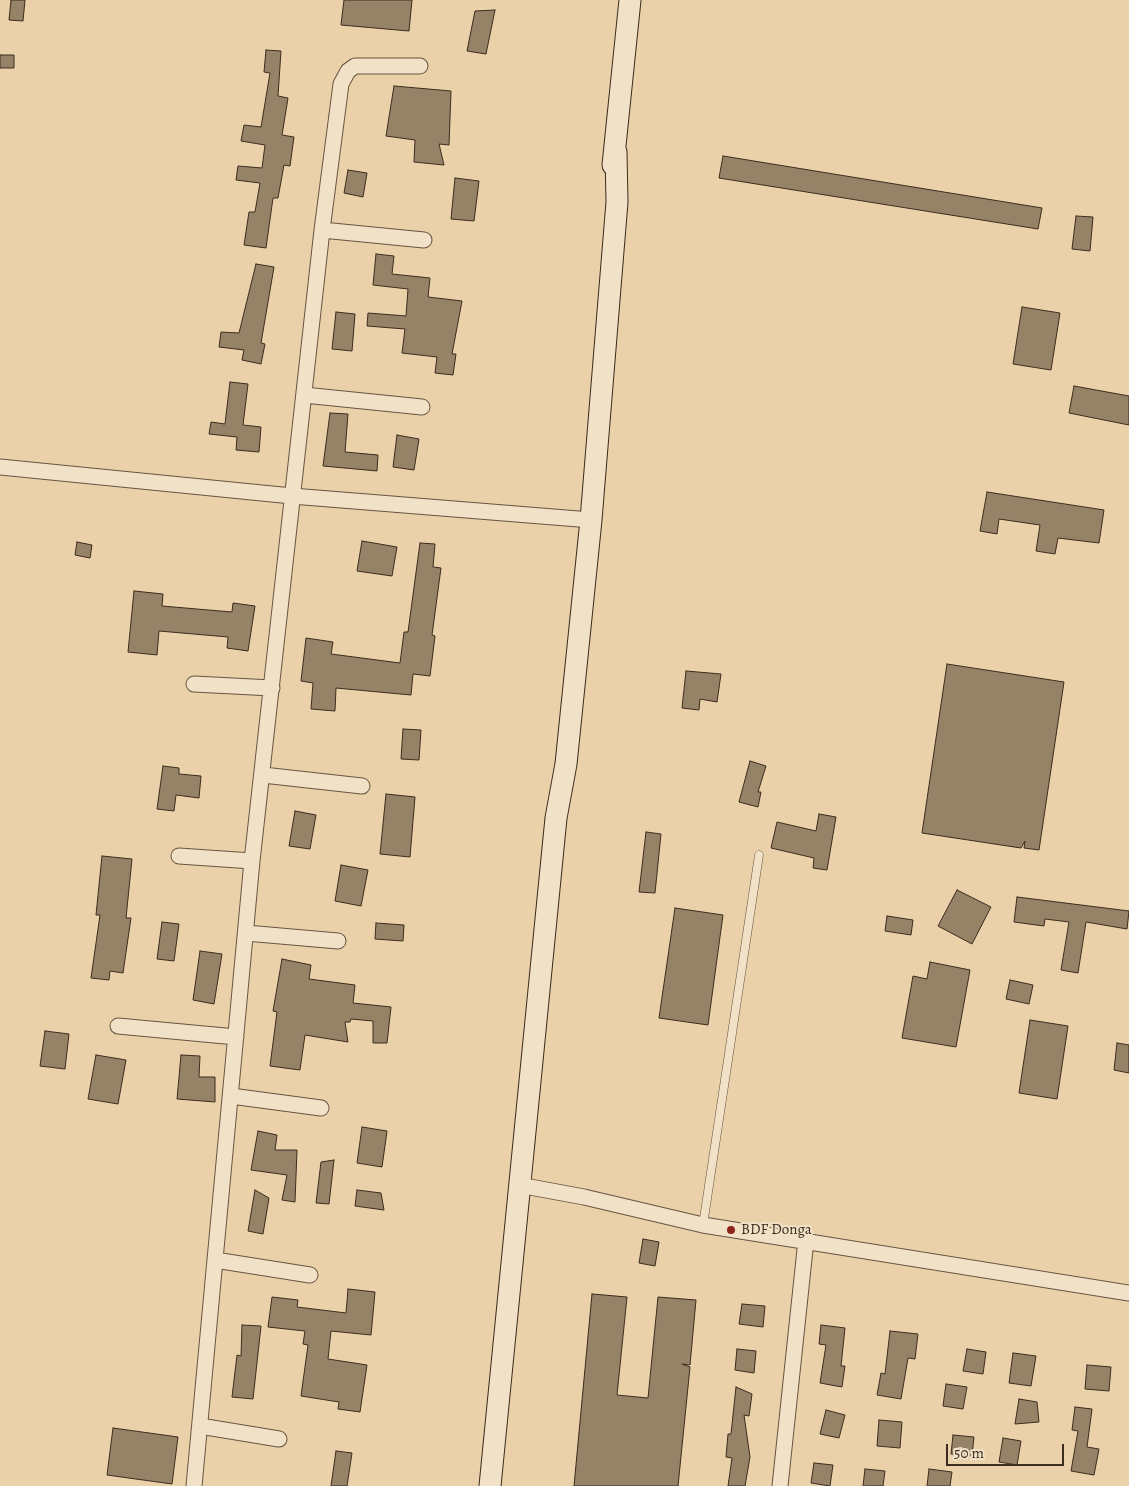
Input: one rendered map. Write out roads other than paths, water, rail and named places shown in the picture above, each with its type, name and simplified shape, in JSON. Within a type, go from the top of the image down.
[{"type":"main road","points":[[490,1486],[556,818],[566,764],[585,520],[616,212],[616,152],[630,0]]},
{"type":"street","points":[[194,1486],[252,861],[339,92],[344,76],[348,71],[360,66],[420,66]]},
{"type":"street","points":[[322,230],[424,240]]},
{"type":"street","points":[[304,395],[422,407]]},
{"type":"street","points":[[0,467],[292,496],[585,520]]},
{"type":"street","points":[[194,684],[272,688]]},
{"type":"street","points":[[263,775],[362,786]]},
{"type":"street","points":[[179,856],[252,861]]},
{"type":"street","points":[[246,933],[338,941]]},
{"type":"street","points":[[118,1026],[236,1037]]},
{"type":"street","points":[[231,1096],[321,1108]]},
{"type":"street","points":[[519,1185],[584,1196],[703,1225],[1129,1293]]},
{"type":"street","points":[[780,1486],[806,1240]]},
{"type":"street","points":[[215,1260],[310,1275]]},
{"type":"street","points":[[200,1426],[279,1438]]},
{"type":"lane","points":[[703,1225],[759,855]]},
{"type":"place","name":"BDF Donga","points":[[731,1230]]}]
